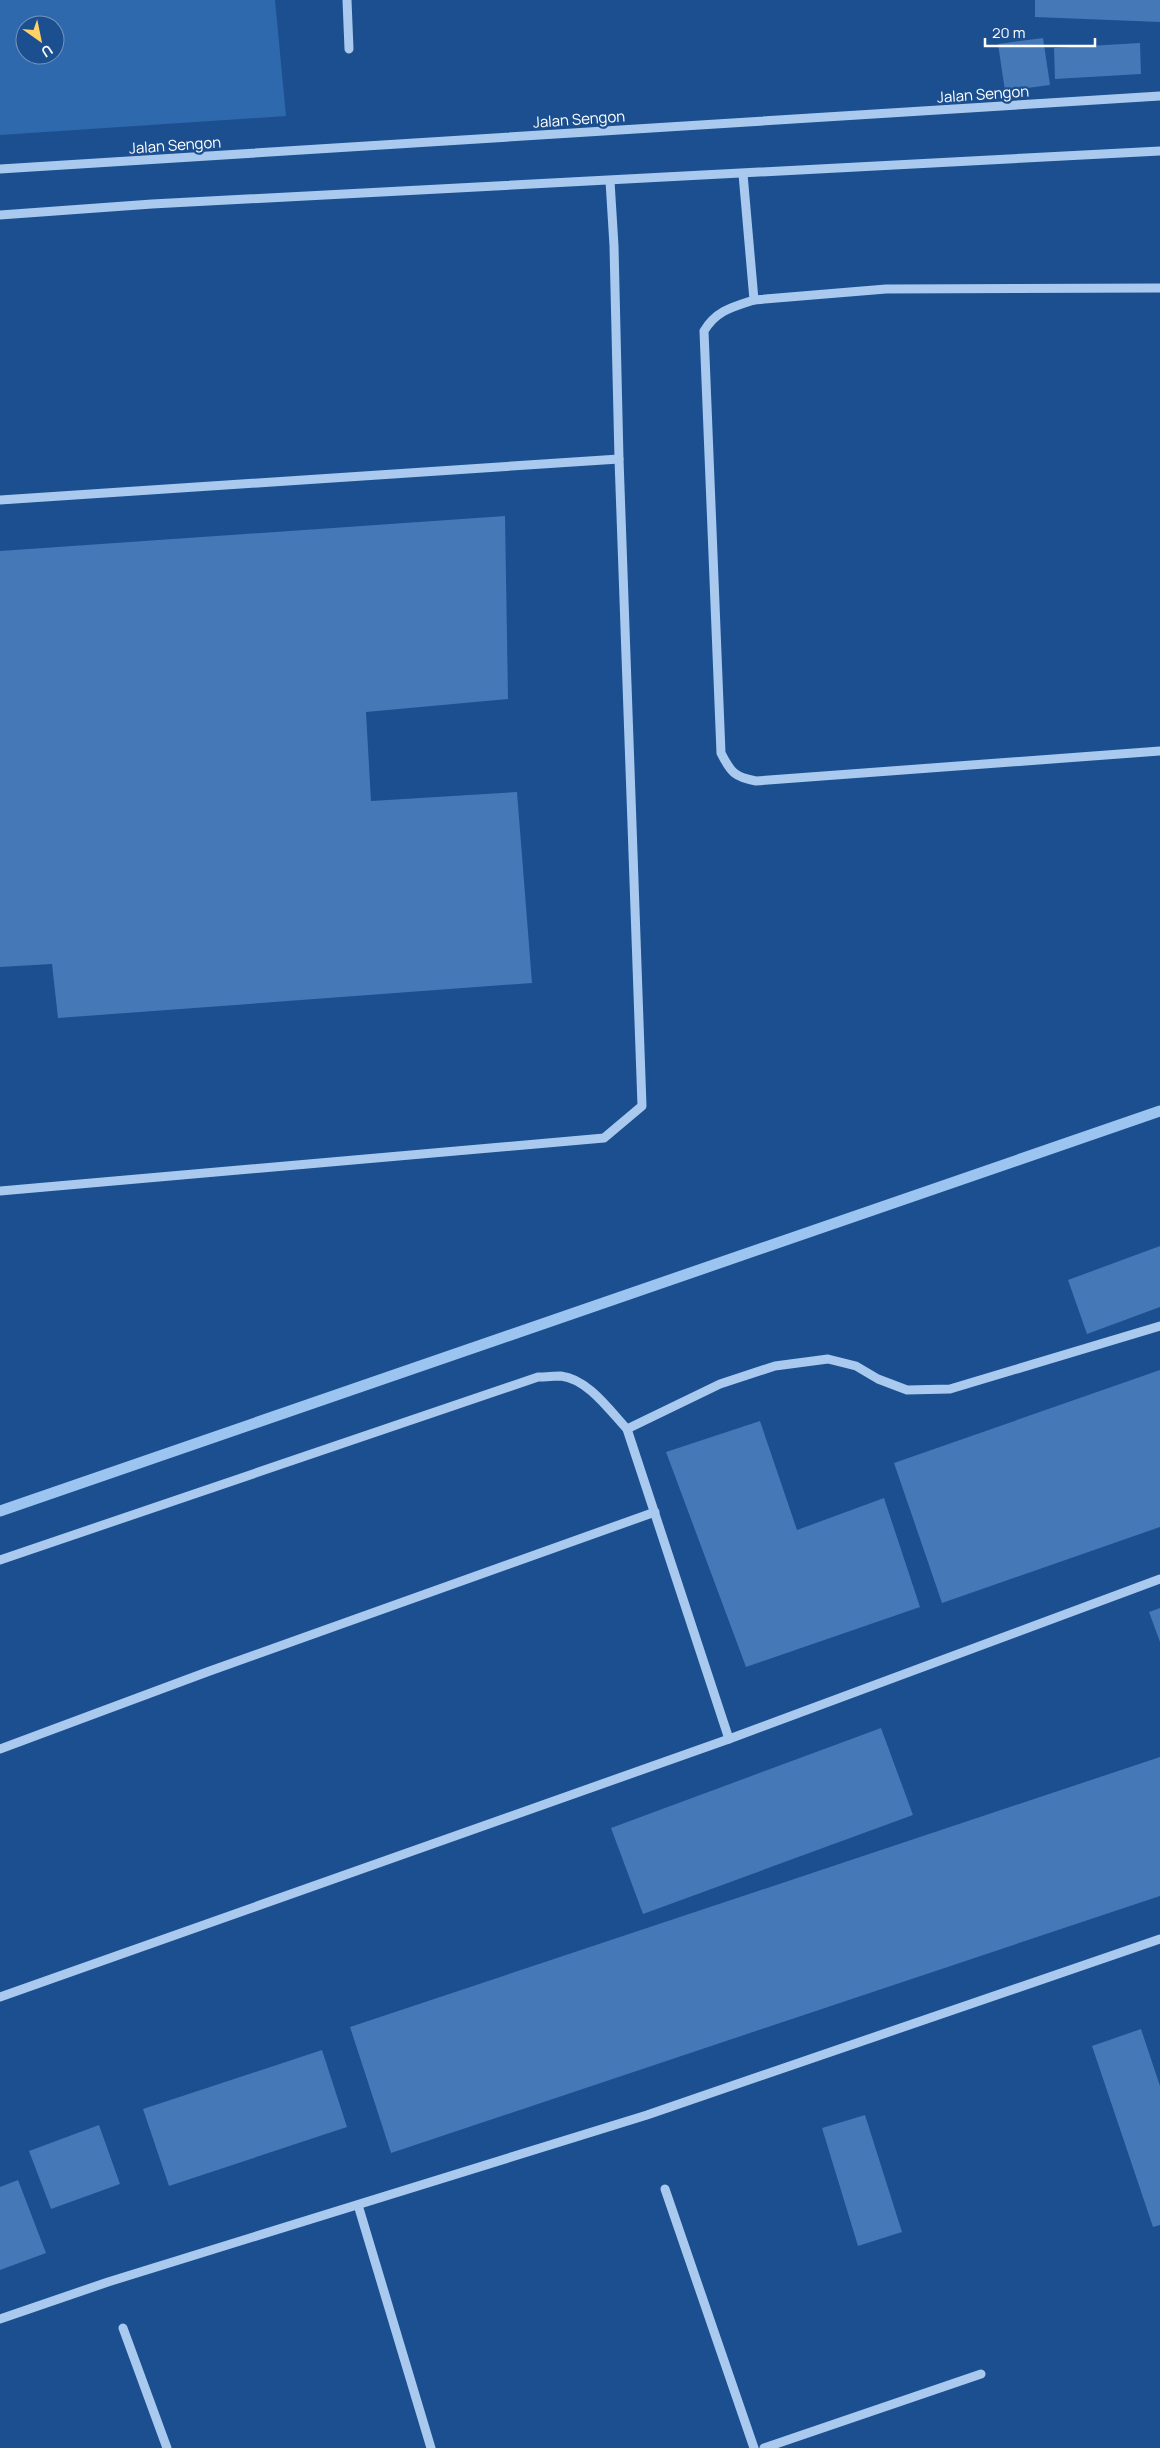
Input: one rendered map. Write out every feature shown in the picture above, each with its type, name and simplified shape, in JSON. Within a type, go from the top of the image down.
[{"type":"street","points":[[347,0],[348,49]]},
{"type":"street","name":"Jalan Sengon","points":[[0,169],[1160,96]]},
{"type":"street","points":[[0,215],[152,204],[1160,151]]},
{"type":"street","points":[[743,174],[754,300]]},
{"type":"street","points":[[0,1191],[604,1138],[642,1106],[619,459],[614,246],[610,181]]},
{"type":"street","points":[[1160,288],[886,289],[754,300],[722,311],[711,320],[704,331],[721,753],[728,767],[738,777],[756,781],[1160,751]]},
{"type":"street","points":[[0,500],[619,459]]},
{"type":"street","points":[[627,1429],[720,1384],[775,1366],[828,1359],[856,1366],[878,1379],[907,1390],[950,1389],[1160,1326]]},
{"type":"street","points":[[0,1560],[538,1377],[563,1376],[582,1385],[600,1399],[627,1429],[729,1739]]},
{"type":"street","points":[[0,1749],[207,1672],[655,1512]]},
{"type":"street","points":[[0,1997],[729,1739],[1160,1579]]},
{"type":"street","points":[[0,2319],[108,2282],[647,2115],[1160,1939]]},
{"type":"street","points":[[665,2188],[754,2448]]},
{"type":"street","points":[[358,2205],[431,2448]]},
{"type":"street","points":[[123,2328],[167,2448]]},
{"type":"street","points":[[764,2448],[981,2374]]},
{"type":"shaded area","points":[[0,0],[275,0],[286,116],[0,135]]},
{"type":"building","points":[[1035,0],[1160,0],[1160,22],[1035,17]]},
{"type":"building","points":[[1043,38],[1050,85],[1005,91],[998,44]]},
{"type":"building","points":[[1140,43],[1141,74],[1055,79],[1054,48]]},
{"type":"building","points":[[505,516],[508,699],[366,712],[371,801],[517,792],[532,983],[58,1018],[52,964],[0,967],[0,551]]},
{"type":"building","points":[[1160,1246],[1160,1307],[1087,1334],[1068,1280]]},
{"type":"building","points":[[1160,1370],[1160,1527],[942,1603],[894,1463]]},
{"type":"building","points":[[760,1421],[797,1530],[884,1498],[920,1607],[746,1667],[666,1452]]},
{"type":"building","points":[[1160,1608],[1160,1642],[1149,1612]]},
{"type":"building","points":[[881,1728],[913,1815],[643,1914],[611,1828]]},
{"type":"building","points":[[1160,1757],[1160,1896],[391,2153],[350,2027]]},
{"type":"building","points":[[1141,2029],[1160,2086],[1160,2225],[1153,2227],[1092,2046]]},
{"type":"building","points":[[322,2050],[347,2127],[169,2186],[143,2109]]},
{"type":"building","points":[[865,2115],[902,2232],[858,2246],[822,2128]]},
{"type":"building","points":[[99,2125],[120,2184],[51,2209],[29,2151]]},
{"type":"building","points":[[18,2180],[46,2253],[0,2270],[0,2187]]},
{"type":"waterway","points":[[0,1511],[1160,1111]]}]
